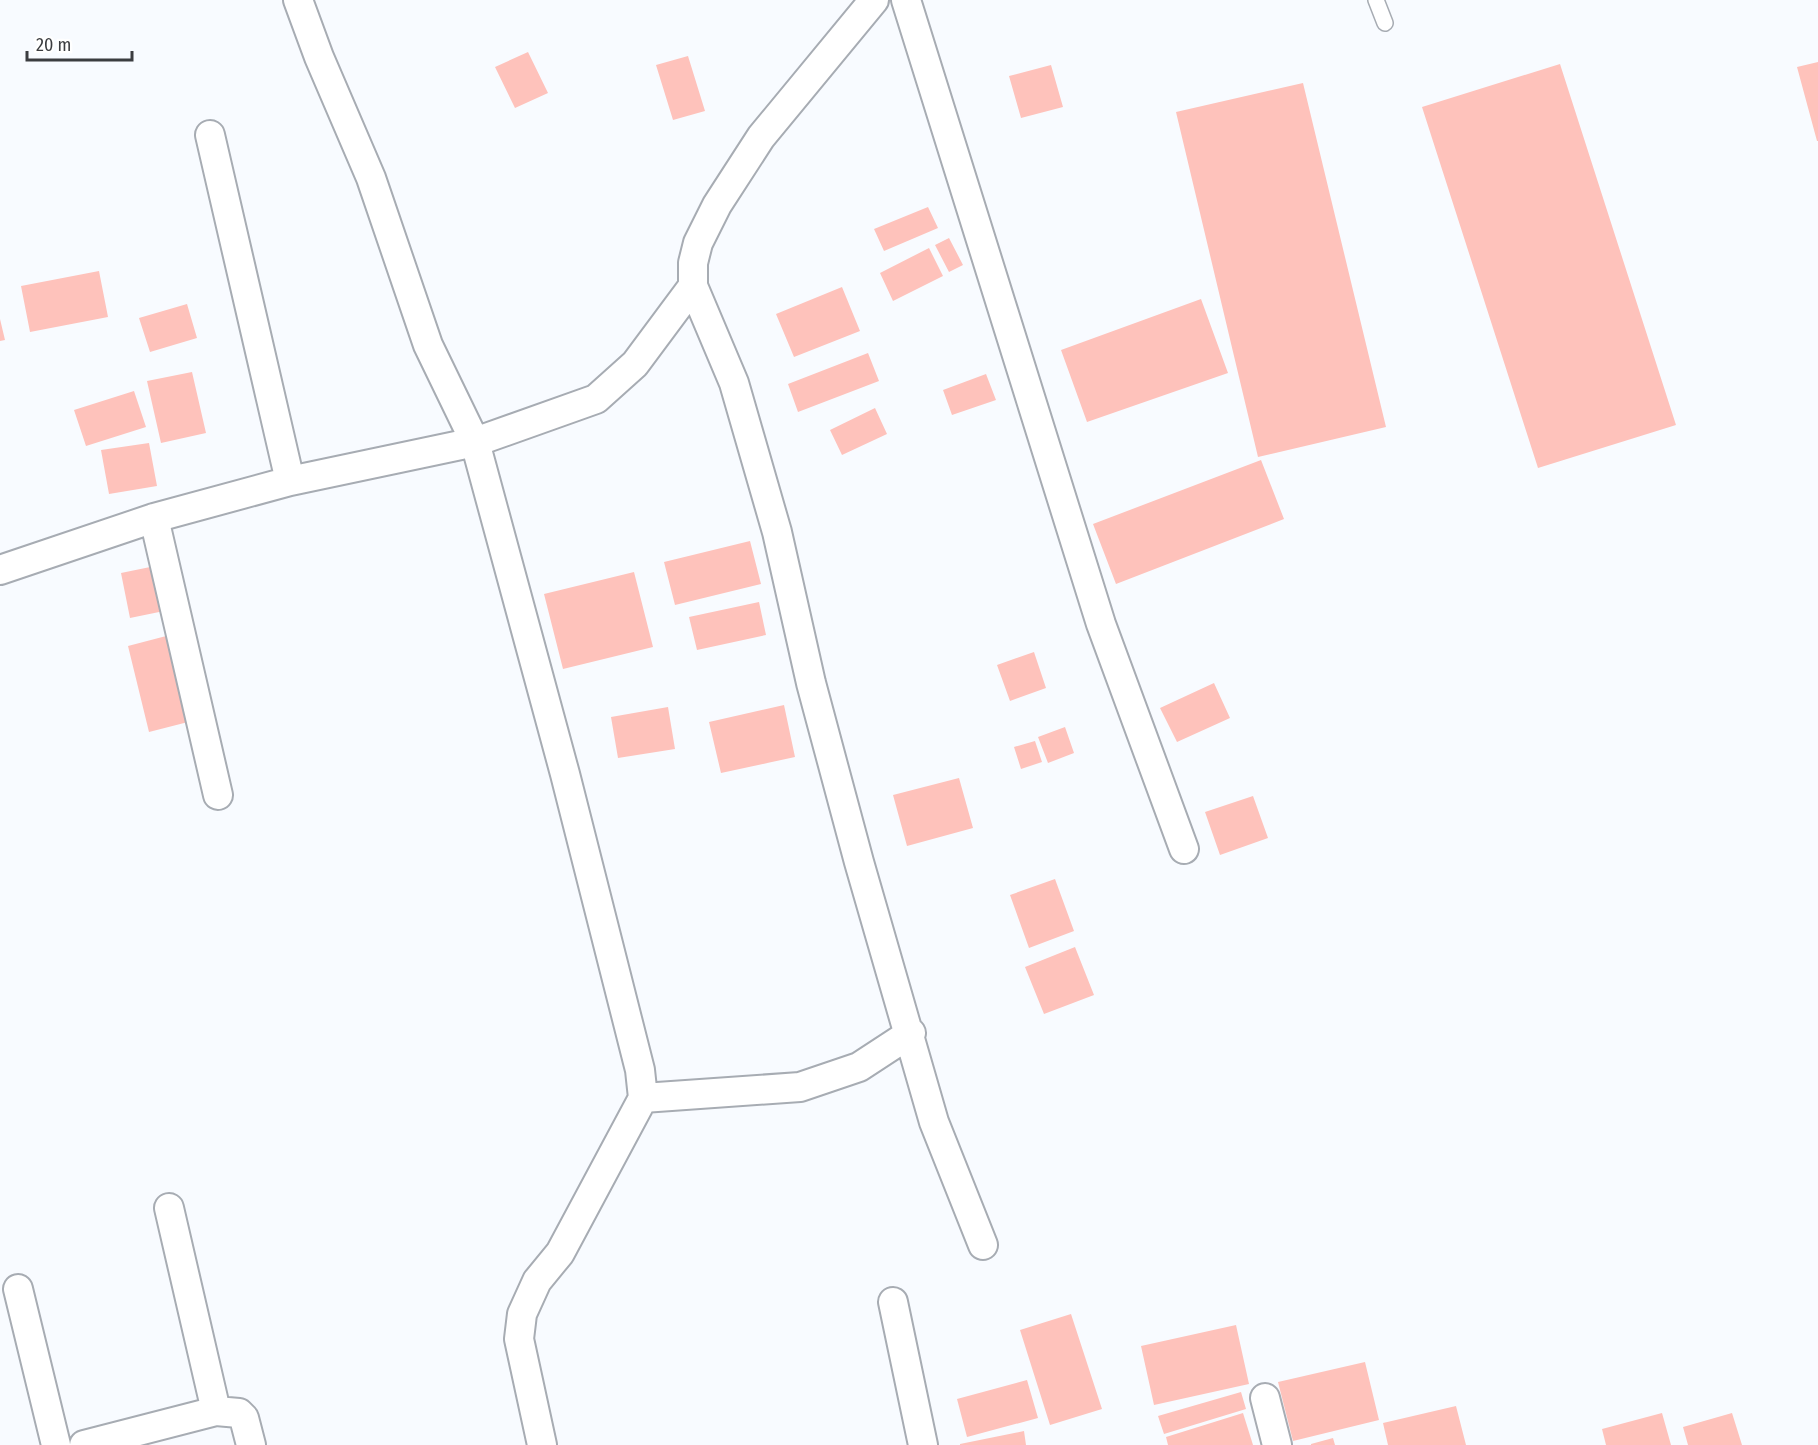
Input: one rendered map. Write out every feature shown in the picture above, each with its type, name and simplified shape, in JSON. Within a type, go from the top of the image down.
[{"type":"street","points":[[298,0],[319,57],[371,177],[428,345],[475,442],[565,774],[640,1070],[644,1098],[560,1253],[537,1281],[522,1314],[519,1340],[542,1445]]},
{"type":"street","points":[[874,0],[761,137],[717,205],[698,243],[693,263],[693,286],[734,383],[771,509],[811,683],[934,1122],[983,1245]]},
{"type":"street","points":[[906,0],[1101,624],[1184,849]]},
{"type":"street","points":[[210,135],[290,481]]},
{"type":"street","points":[[0,570],[154,518],[290,481],[475,442],[596,399],[635,364],[693,286]]},
{"type":"street","points":[[154,518],[218,795]]},
{"type":"street","points":[[644,1098],[800,1087],[860,1067],[910,1033]]},
{"type":"street","points":[[169,1208],[216,1411]]},
{"type":"street","points":[[18,1289],[56,1445]]},
{"type":"street","points":[[893,1302],[923,1445]]},
{"type":"street","points":[[1265,1398],[1277,1445]]},
{"type":"street","points":[[92,1444],[216,1411],[239,1413],[244,1418],[251,1445]]},
{"type":"lane","points":[[1376,0],[1385,23]]},
{"type":"building","points":[[528,52],[548,93],[515,108],[495,67]]},
{"type":"building","points":[[688,56],[705,111],[673,120],[656,65]]},
{"type":"building","points":[[1818,62],[1818,141],[1817,141],[1797,67]]},
{"type":"building","points":[[1560,64],[1676,425],[1538,468],[1422,107]]},
{"type":"building","points":[[1051,65],[1063,107],[1021,118],[1009,76]]},
{"type":"building","points":[[1303,83],[1386,427],[1258,457],[1176,112]]},
{"type":"building","points":[[928,207],[938,228],[884,251],[874,229]]},
{"type":"building","points":[[949,238],[963,265],[949,272],[935,245]]},
{"type":"building","points":[[929,248],[943,276],[893,301],[880,273]]},
{"type":"building","points":[[99,271],[108,317],[30,332],[21,286]]},
{"type":"building","points":[[842,287],[860,331],[794,357],[776,314]]},
{"type":"building","points":[[1201,299],[1228,373],[1087,422],[1061,350]]},
{"type":"building","points":[[187,304],[197,338],[150,352],[139,318]]},
{"type":"building","points":[[0,319],[5,340],[0,341]]},
{"type":"building","points":[[868,353],[879,381],[798,412],[788,384]]},
{"type":"building","points":[[192,372],[206,433],[161,443],[147,381]]},
{"type":"building","points":[[986,374],[996,400],[952,415],[943,390]]},
{"type":"building","points":[[134,391],[146,427],[86,446],[74,410]]},
{"type":"building","points":[[875,408],[887,434],[842,455],[830,430]]},
{"type":"building","points":[[149,443],[157,486],[109,494],[101,450]]},
{"type":"building","points":[[1261,460],[1284,519],[1116,584],[1093,524]]},
{"type":"building","points":[[750,541],[761,584],[675,605],[664,562]]},
{"type":"building","points":[[155,566],[164,611],[130,618],[121,573]]},
{"type":"building","points":[[634,572],[653,647],[563,669],[544,594]]},
{"type":"building","points":[[759,602],[766,635],[697,650],[689,617]]},
{"type":"building","points":[[170,635],[192,721],[149,732],[128,646]]},
{"type":"building","points":[[1034,652],[1046,688],[1010,701],[997,665]]},
{"type":"building","points":[[1214,683],[1230,718],[1177,742],[1160,708]]},
{"type":"building","points":[[784,705],[795,757],[721,773],[709,722]]},
{"type":"building","points":[[668,707],[675,749],[618,758],[611,717]]},
{"type":"building","points":[[1065,727],[1074,753],[1048,763],[1038,737]]},
{"type":"building","points":[[1035,741],[1042,762],[1021,769],[1014,747]]},
{"type":"building","points":[[959,778],[973,828],[907,846],[893,795]]},
{"type":"building","points":[[1253,796],[1268,838],[1220,855],[1205,812]]},
{"type":"building","points":[[1055,879],[1074,931],[1029,948],[1010,895]]},
{"type":"building","points":[[1075,947],[1094,995],[1044,1014],[1025,967]]},
{"type":"building","points":[[1071,1314],[1102,1409],[1050,1425],[1020,1330]]},
{"type":"building","points":[[1236,1325],[1249,1384],[1154,1405],[1141,1346]]},
{"type":"building","points":[[1365,1362],[1379,1420],[1293,1441],[1278,1382]]},
{"type":"building","points":[[1027,1380],[1038,1418],[967,1437],[957,1399]]},
{"type":"building","points":[[1241,1392],[1246,1409],[1164,1434],[1158,1416]]},
{"type":"building","points":[[1456,1406],[1466,1445],[1388,1445],[1383,1423]]},
{"type":"building","points":[[1243,1413],[1253,1445],[1168,1445],[1166,1437]]},
{"type":"building","points":[[1662,1413],[1671,1445],[1606,1445],[1602,1429]]},
{"type":"building","points":[[1732,1413],[1742,1445],[1688,1445],[1683,1427]]},
{"type":"building","points":[[1024,1431],[1026,1445],[960,1445],[960,1444]]},
{"type":"building","points":[[1333,1438],[1335,1445],[1311,1445],[1311,1444]]}]
